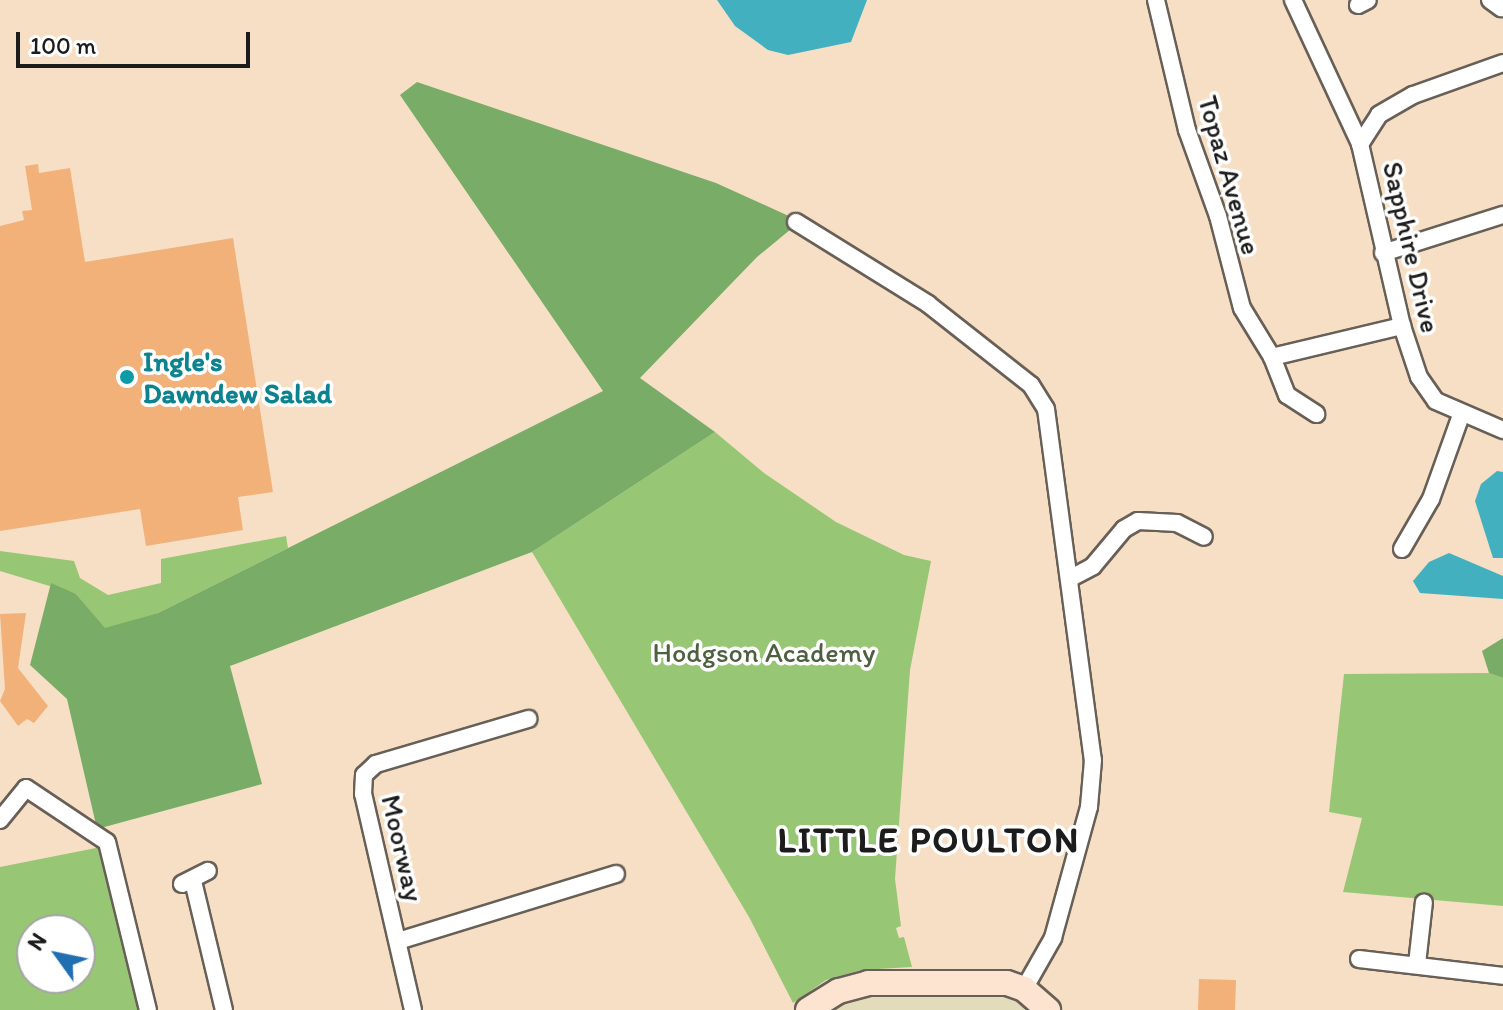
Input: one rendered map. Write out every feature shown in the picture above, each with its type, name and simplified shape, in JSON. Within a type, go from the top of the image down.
[{"type":"street","name":"Topaz Avenue","points":[[1156,0],[1187,130],[1218,216],[1242,308],[1272,357],[1287,395],[1316,414]]},
{"type":"street","points":[[1293,0],[1360,144]]},
{"type":"street","name":"Sapphire Drive","points":[[1503,63],[1413,95],[1379,115],[1360,144],[1383,253],[1419,377],[1436,401],[1461,415],[1503,430]]},
{"type":"street","points":[[1383,253],[1503,215]]},
{"type":"street","points":[[796,222],[908,290],[1039,393],[1046,409],[1090,715],[1089,807],[1053,938],[1024,989]]},
{"type":"street","points":[[1272,357],[1402,326]]},
{"type":"street","points":[[1402,549],[1431,499],[1461,415]]},
{"type":"street","points":[[1069,579],[1093,566],[1124,529],[1138,521],[1177,523],[1204,537]]},
{"type":"street","name":"Moorway","points":[[413,1010],[363,794],[364,775],[376,764],[528,719]]},
{"type":"street","points":[[0,820],[26,788],[107,842],[148,1010]]},
{"type":"street","points":[[208,871],[188,882],[224,1010]]},
{"type":"street","points":[[398,941],[616,874]]},
{"type":"street","points":[[1417,964],[1424,902]]},
{"type":"street","points":[[1359,959],[1503,976]]},
{"type":"street","points":[[808,1010],[839,991],[868,983],[1007,983],[1024,989],[1048,1010]]},
{"type":"shaded area","points":[[1007,996],[1028,1010],[829,1010],[868,997]]},
{"type":"green space","points":[[417,82],[716,183],[791,217],[791,229],[757,257],[640,378],[715,432],[532,552],[230,666],[262,784],[97,829],[67,699],[30,665],[51,583],[76,594],[105,628],[158,613],[603,391],[400,95]]},
{"type":"green space","name":"Hodgson Academy","points":[[715,432],[764,473],[836,522],[904,555],[931,561],[910,670],[895,879],[901,926],[896,928],[899,938],[904,937],[912,967],[861,970],[826,980],[793,1003],[749,917],[532,552]]},
{"type":"green space","points":[[286,536],[288,548],[158,613],[105,629],[76,594],[0,571],[0,551],[74,561],[80,578],[108,595],[161,583],[161,559]]},
{"type":"green space","points":[[1503,638],[1503,678],[1489,673],[1482,651]]},
{"type":"green space","points":[[1489,673],[1503,678],[1503,906],[1343,892],[1362,818],[1329,812],[1344,674]]},
{"type":"green space","points":[[106,846],[145,1010],[0,1010],[0,867]]},
{"type":"water","points":[[717,0],[867,0],[851,42],[788,55],[768,50],[735,26]]},
{"type":"water","points":[[1497,471],[1503,472],[1503,558],[1493,558],[1475,501],[1481,484]]},
{"type":"water","points":[[1449,553],[1503,576],[1503,599],[1420,593],[1413,581],[1429,562]]},
{"type":"building","name":"Ingle's Dawndew Salad","points":[[38,164],[39,173],[70,168],[85,262],[233,238],[273,492],[238,497],[243,530],[146,546],[140,509],[0,531],[0,226],[24,220],[22,211],[32,210],[25,166]]},
{"type":"building","points":[[26,613],[18,668],[48,706],[34,723],[27,719],[18,726],[0,701],[5,689],[0,614]]},
{"type":"building","points":[[1199,979],[1236,980],[1235,1010],[1198,1010]]},
{"type":"place","name":"Ingle's Dawndew Salad","points":[[127,377]]},
{"type":"district","name":"LITTLE POULTON","points":[[929,840]]}]
